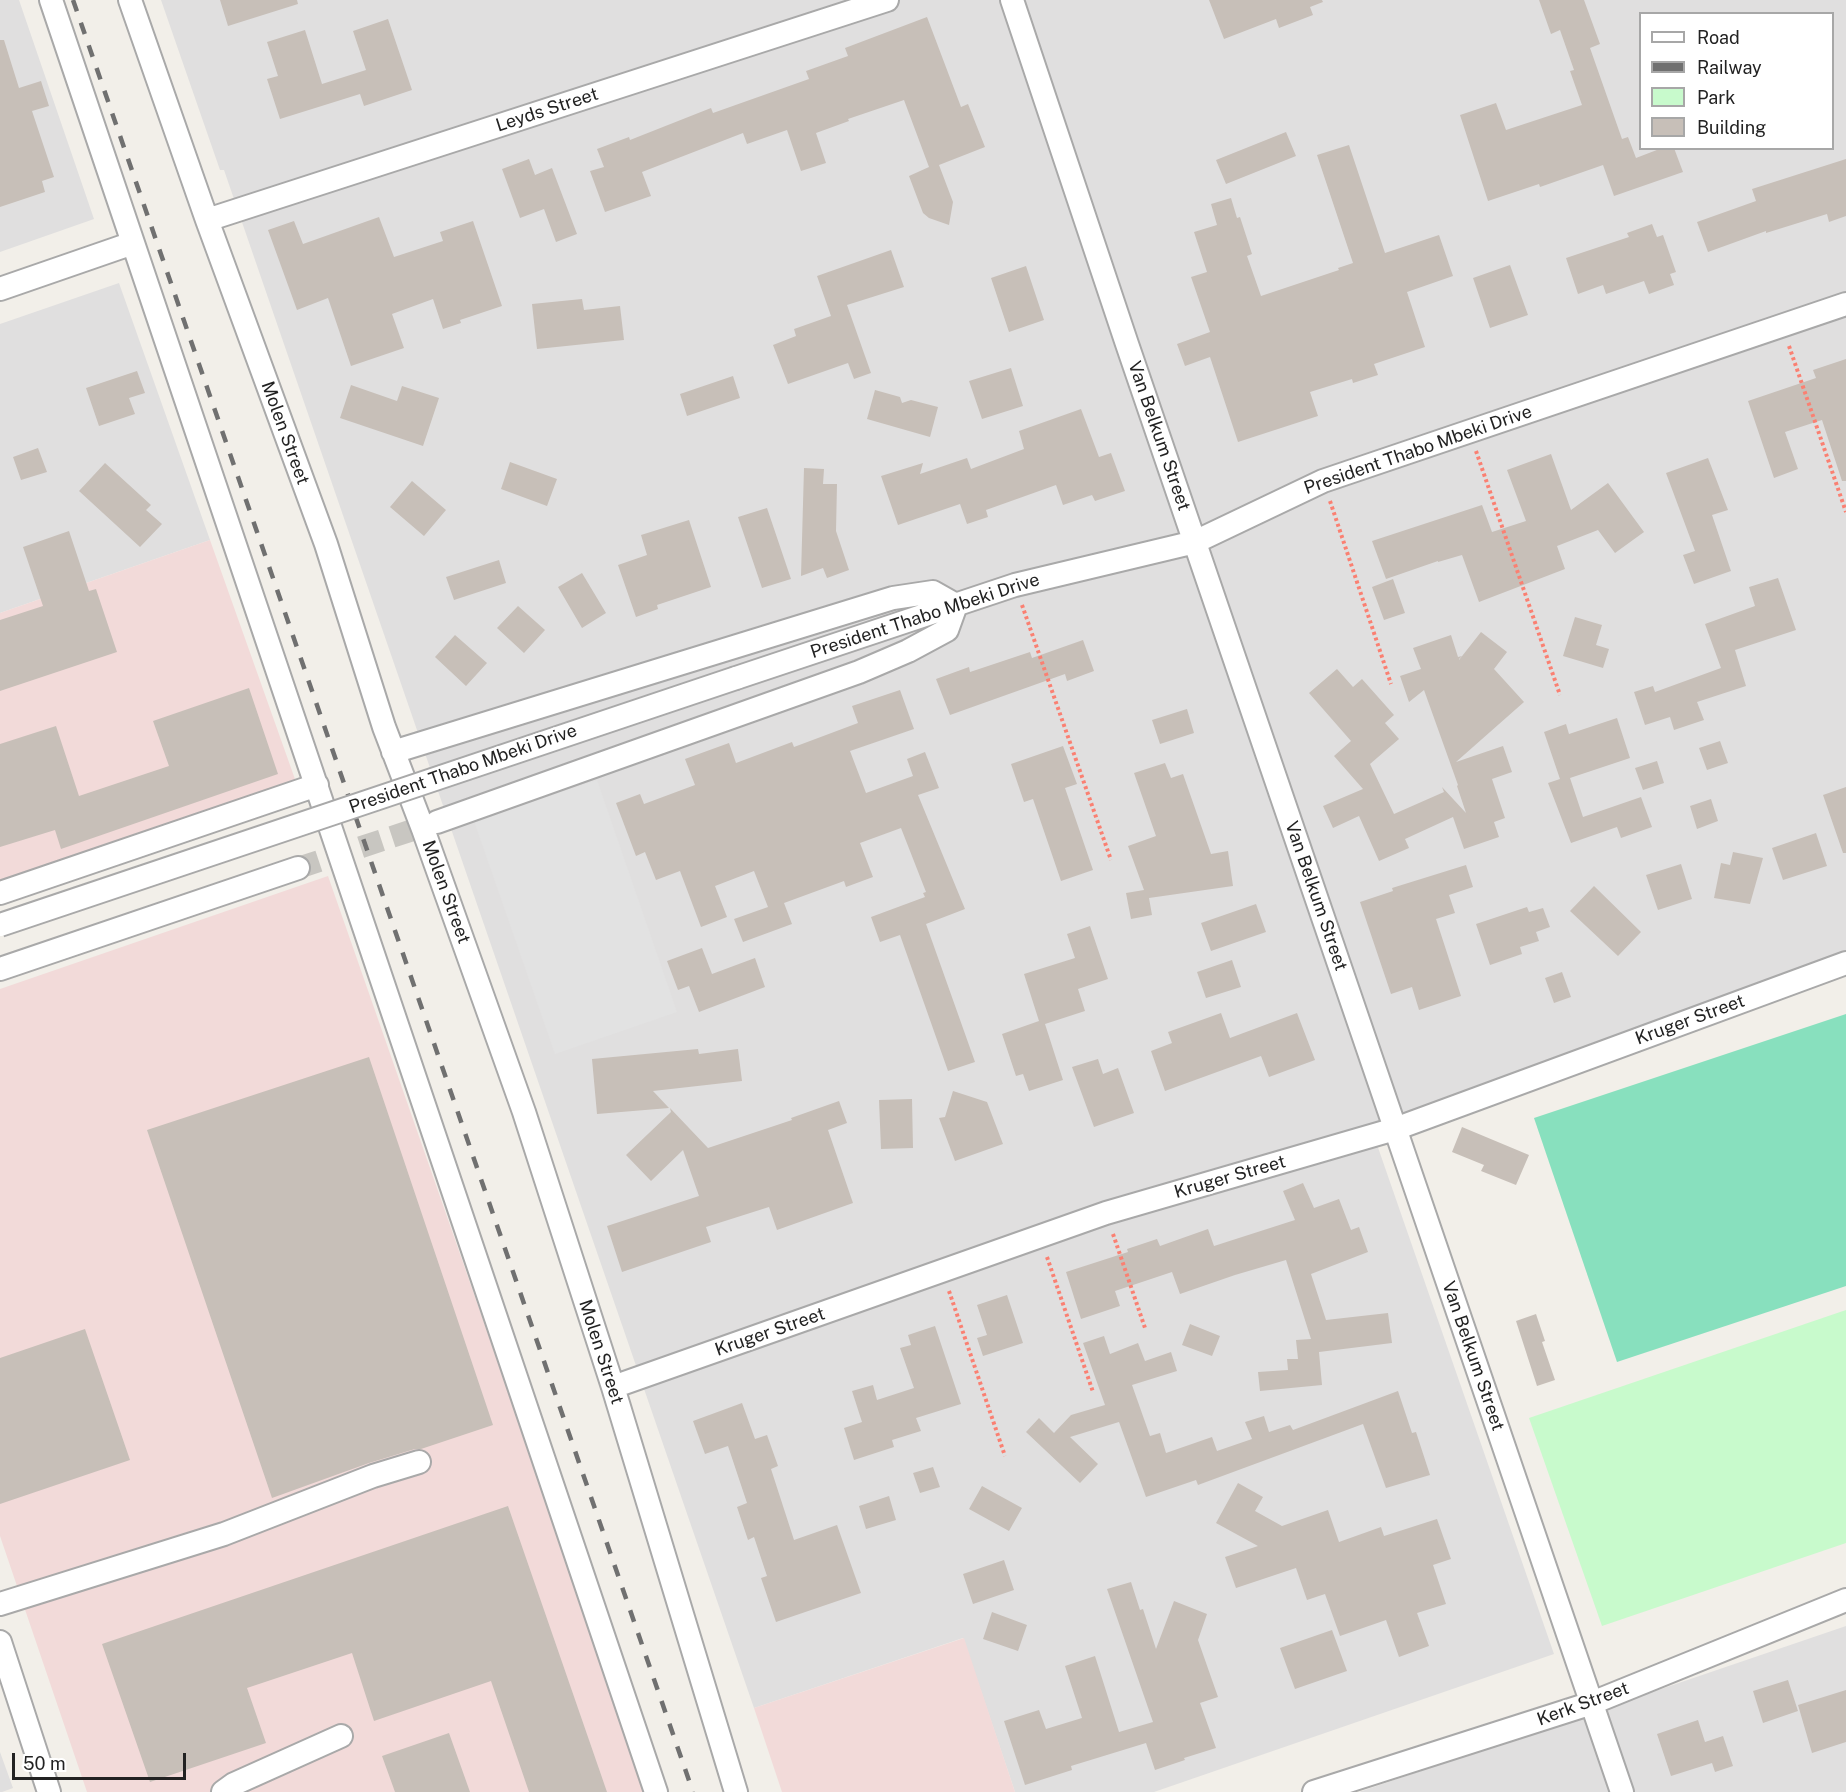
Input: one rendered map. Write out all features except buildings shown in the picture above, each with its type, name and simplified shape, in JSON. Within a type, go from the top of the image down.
[{"type":"street","points":[[51,0],[656,1792]]},
{"type":"street","name":"Molen Street","points":[[130,0],[207,220],[326,544],[384,727],[524,1112],[613,1387],[736,1792]]},
{"type":"street","name":"Leyds Street","points":[[207,220],[886,0]]},
{"type":"street","name":"Van Belkum Street","points":[[1012,0],[1056,136],[1622,1792]]},
{"type":"street","points":[[0,289],[133,243]]},
{"type":"street","name":"President Thabo Mbeki Drive","points":[[0,925],[1015,585],[1195,542],[1323,481],[1846,304]]},
{"type":"street","points":[[393,752],[893,598],[933,592],[956,605],[947,630],[908,651],[859,672],[437,822]]},
{"type":"street","points":[[0,893],[317,785]]},
{"type":"street","points":[[0,969],[298,868]]},
{"type":"street","name":"Kruger Street","points":[[613,1387],[1106,1213],[1395,1129],[1846,963]]},
{"type":"street","points":[[0,1604],[224,1534],[373,1476],[419,1462]]},
{"type":"street","name":"Kerk Street","points":[[1314,1792],[1592,1703],[1846,1600]]},
{"type":"street","points":[[0,1642],[49,1792]]},
{"type":"street","points":[[223,1792],[234,1784],[340,1736]]},
{"type":"path","points":[[1782,325],[1846,512]]},
{"type":"path","points":[[1469,431],[1560,695]]},
{"type":"path","points":[[1323,481],[1391,684]]},
{"type":"path","points":[[1015,585],[1112,860]]},
{"type":"path","points":[[1106,1213],[1145,1328]]},
{"type":"path","points":[[1040,1236],[1093,1392]]},
{"type":"path","points":[[942,1270],[1005,1456]]},
{"type":"shaded area","points":[[0,0],[19,0],[94,219],[0,252]]},
{"type":"shaded area","points":[[161,0],[1846,0],[1846,973],[1374,1136],[1554,1654],[1154,1792],[1015,1792],[963,1638],[754,1708],[224,170],[220,170]]},
{"type":"shaded area","points":[[119,283],[210,540],[0,613],[0,324]]},
{"type":"shaded area","points":[[210,540],[296,782],[0,884],[0,613]]},
{"type":"shaded area","points":[[597,780],[677,1012],[555,1054],[474,821]]},
{"type":"shaded area","points":[[328,876],[648,1792],[87,1792],[0,1536],[0,989]]},
{"type":"shaded area","points":[[1846,1626],[1846,1792],[1359,1792]]},
{"type":"shaded area","points":[[964,1638],[1015,1792],[782,1792],[754,1708]]},
{"type":"shaded area","points":[[0,1752],[13,1788],[2,1792],[0,1792]]},
{"type":"green space","points":[[1846,1014],[1846,1286],[1617,1362],[1534,1118]]},
{"type":"green space","points":[[1846,1310],[1846,1543],[1602,1626],[1529,1418]]},
{"type":"tunnel","points":[[298,868],[437,822]]},
{"type":"railway","points":[[73,0],[693,1792]]}]
